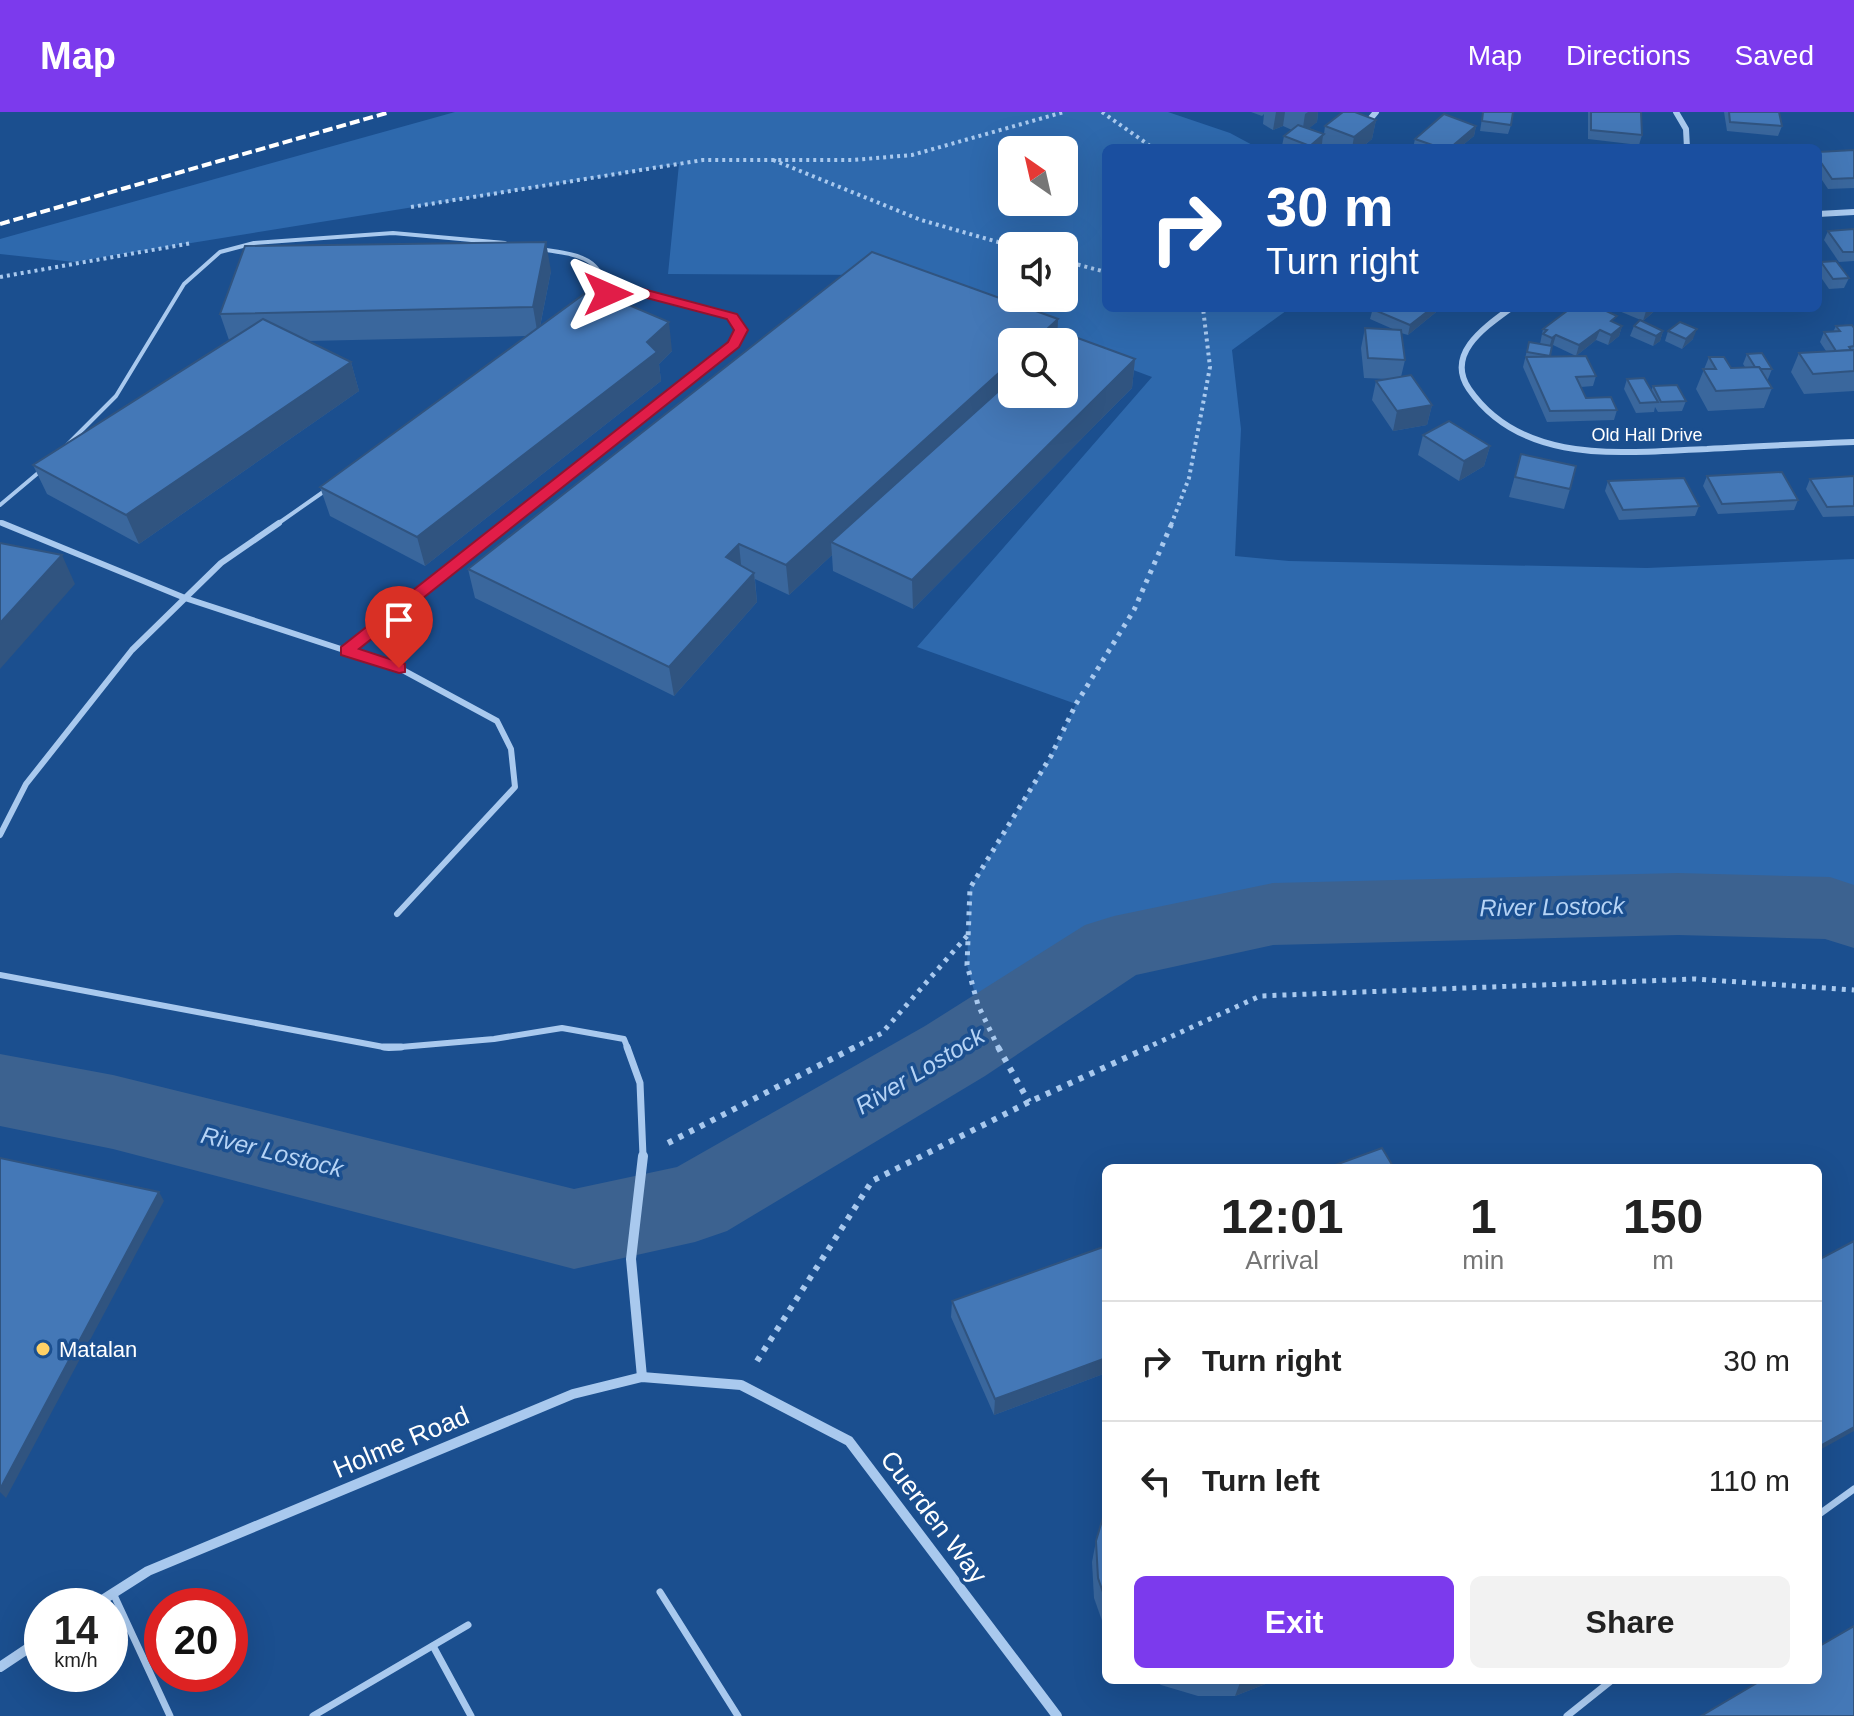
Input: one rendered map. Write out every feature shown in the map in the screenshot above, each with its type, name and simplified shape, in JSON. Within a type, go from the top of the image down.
[{"type":"street","points":[[1676,112],[1686,129],[1687,144]]},
{"type":"street","points":[[1822,214],[1854,212]]},
{"type":"street","name":"Old Hall Drive","points":[[1506,312],[1474,336],[1460,358],[1464,384],[1489,413],[1517,431],[1559,447],[1614,453],[1854,442]]},
{"type":"street","points":[[642,1377],[631,1259],[643,1156]]},
{"type":"street","name":"Holme Road","points":[[121,1588],[148,1571],[573,1394],[642,1377],[741,1385]]},
{"type":"street","name":"Cuerden Way","points":[[741,1385],[849,1441],[1057,1716]]},
{"type":"street","points":[[0,1667],[24,1651]]},
{"type":"lane","points":[[63,448],[116,396],[184,284],[220,252],[254,243],[393,233],[511,244]]},
{"type":"lane","points":[[538,249],[580,256],[598,266],[606,277],[608,294]]},
{"type":"lane","points":[[346,651],[734,344],[741,330],[732,317],[628,289],[608,294],[595,303]]},
{"type":"lane","points":[[0,505],[53,459]]},
{"type":"lane","points":[[0,835],[26,784],[132,650],[221,563],[337,482]]},
{"type":"lane","points":[[0,522],[185,598],[399,668],[497,721],[511,749],[515,787],[397,914]]},
{"type":"lane","points":[[0,975],[389,1048],[494,1039],[562,1028],[624,1039],[640,1083],[643,1156]]},
{"type":"lane","points":[[1822,1512],[1854,1489]]},
{"type":"lane","points":[[660,1592],[738,1716]]},
{"type":"lane","points":[[128,1625],[170,1716]]},
{"type":"lane","points":[[313,1716],[468,1625]]},
{"type":"lane","points":[[433,1646],[471,1716]]},
{"type":"lane","points":[[1567,1716],[1607,1684]]},
{"type":"path","points":[[400,209],[703,160],[853,160],[912,155],[1064,112]]},
{"type":"path","points":[[1102,112],[1147,144]]},
{"type":"path","points":[[768,158],[921,220],[998,242]]},
{"type":"path","points":[[0,277],[198,242]]},
{"type":"path","points":[[1078,265],[1102,271]]},
{"type":"path","points":[[1029,1102],[1012,1075],[978,1005],[967,965],[970,888],[1051,756],[1076,704],[1134,610],[1189,478],[1210,367],[1203,312]]},
{"type":"path","points":[[643,1156],[882,1033],[969,934]]},
{"type":"path","points":[[741,1385],[872,1181],[1029,1102],[1260,996],[1695,979],[1854,990]]},
{"type":"shaded area","points":[[455,112],[1168,112],[1230,133],[1251,144],[1102,144],[1102,312],[1284,312],[1232,350],[1241,429],[1235,556],[1289,561],[1647,568],[1854,559],[1854,917],[1830,908],[1678,904],[1273,914],[1114,948],[978,1005],[967,965],[970,888],[1051,756],[1076,704],[917,647],[1152,377],[1078,349],[1078,328],[1021,328],[879,275],[668,274],[679,164],[74,262],[0,254],[0,239]]},
{"type":"building","points":[[1343,112],[1355,112],[1376,120],[1354,137],[1325,126]]},
{"type":"building","points":[[1483,112],[1513,112],[1511,125],[1482,121]]},
{"type":"building","points":[[1591,112],[1641,112],[1642,135],[1591,130]]},
{"type":"building","points":[[1729,112],[1779,112],[1782,126],[1730,122]]},
{"type":"building","points":[[1444,114],[1476,126],[1455,144],[1429,144],[1415,139]]},
{"type":"building","points":[[1298,125],[1324,134],[1312,144],[1284,136]]},
{"type":"building","points":[[1854,150],[1854,178],[1832,179],[1822,164],[1822,152]]},
{"type":"building","points":[[1854,229],[1854,252],[1843,252],[1828,231]]},
{"type":"building","points":[[546,242],[533,307],[220,314],[245,246]]},
{"type":"building","points":[[872,252],[998,297],[998,312],[1039,312],[1058,319],[1048,328],[998,328],[998,374],[786,565],[739,544],[726,557],[754,573],[669,667],[468,569]]},
{"type":"building","points":[[1836,261],[1849,278],[1833,279],[1822,262]]},
{"type":"building","points":[[591,289],[669,322],[647,342],[657,352],[417,537],[320,487]]},
{"type":"building","points":[[1379,312],[1427,312],[1410,325]]},
{"type":"building","points":[[1566,312],[1608,312],[1617,316],[1611,321],[1622,326],[1611,335],[1600,330],[1579,345],[1556,335],[1552,338],[1543,334],[1547,330],[1543,329]]},
{"type":"building","points":[[263,319],[351,362],[126,515],[33,465]]},
{"type":"building","points":[[1640,320],[1663,331],[1656,336],[1634,326]]},
{"type":"building","points":[[1680,322],[1697,329],[1686,339],[1668,331]]},
{"type":"building","points":[[1852,325],[1854,346],[1849,347],[1851,350],[1836,351],[1824,332],[1840,331],[1836,326]]},
{"type":"building","points":[[1365,328],[1401,330],[1405,360],[1368,358]]},
{"type":"building","points":[[1078,338],[1135,359],[912,580],[831,542],[998,392],[998,408],[1078,408]]},
{"type":"building","points":[[1529,342],[1552,346],[1550,356],[1527,352]]},
{"type":"building","points":[[1854,350],[1854,371],[1813,374],[1799,353]]},
{"type":"building","points":[[1762,353],[1772,369],[1755,367],[1747,354]]},
{"type":"building","points":[[1586,356],[1596,376],[1576,377],[1586,398],[1611,397],[1617,410],[1550,411],[1526,357]]},
{"type":"building","points":[[1709,357],[1724,357],[1731,368],[1759,367],[1772,388],[1716,391],[1703,369],[1716,369]]},
{"type":"building","points":[[1411,375],[1432,405],[1397,411],[1376,381]]},
{"type":"building","points":[[1644,378],[1658,402],[1640,403],[1627,379]]},
{"type":"building","points":[[1677,385],[1686,401],[1661,402],[1653,386]]},
{"type":"building","points":[[1449,421],[1490,446],[1464,461],[1423,435]]},
{"type":"building","points":[[1521,454],[1576,466],[1570,489],[1515,477]]},
{"type":"building","points":[[1782,472],[1798,500],[1722,504],[1707,476]]},
{"type":"building","points":[[1854,476],[1854,506],[1827,507],[1810,479]]},
{"type":"building","points":[[1684,478],[1699,506],[1623,510],[1608,481]]},
{"type":"building","points":[[0,543],[62,555],[0,623]]},
{"type":"building","points":[[1382,1148],[1392,1164],[1338,1164]]},
{"type":"building","name":"Matalan","points":[[0,1158],[159,1192],[0,1489]]},
{"type":"building","points":[[1854,1241],[1854,1427],[1822,1445],[1822,1258]]},
{"type":"building","points":[[1102,1247],[1102,1359],[995,1399],[952,1301]]},
{"type":"building","points":[[1102,1521],[1102,1590],[1098,1578],[1096,1541]]},
{"type":"building","points":[[1854,1626],[1854,1716],[1701,1716],[1755,1684],[1822,1684],[1822,1645]]},
{"type":"waterway","name":"River Lostock","points":[[0,1090],[113,1112],[574,1229],[695,1203],[955,1051],[1114,948],[1273,914],[1678,904],[1830,908],[1854,917]]},
{"type":"railway","points":[[0,224],[390,112]]},
{"type":"place","name":"Matalan","points":[[43,1349]]},
{"type":"route","points":[[399,668],[346,651],[734,344],[741,330],[732,317],[628,289],[608,294]]}]
